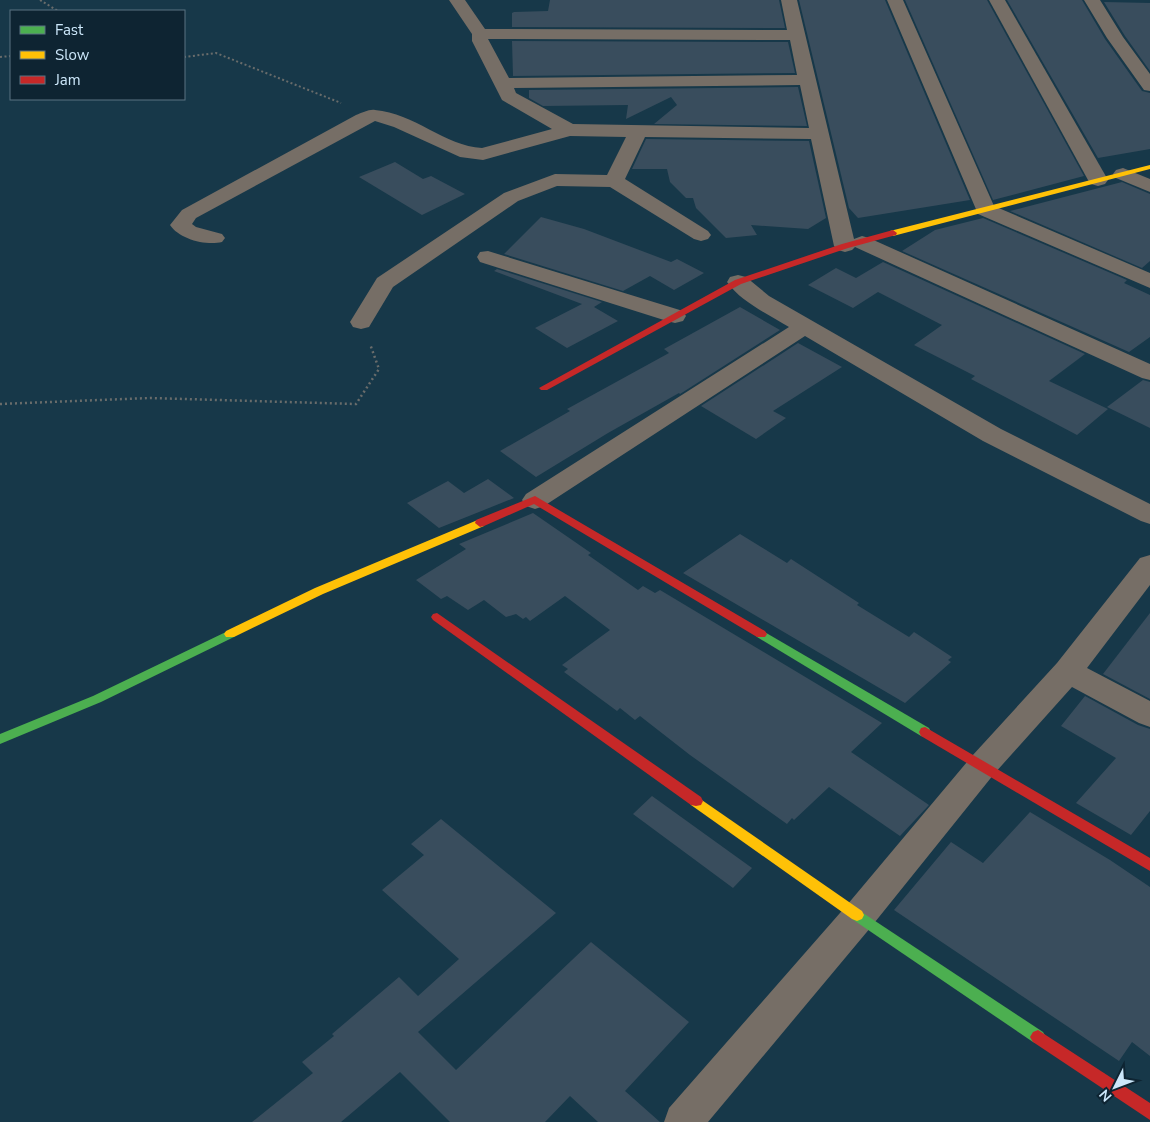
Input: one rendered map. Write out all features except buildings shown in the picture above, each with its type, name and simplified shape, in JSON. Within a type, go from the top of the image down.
[{"type":"street","points":[[458,0],[480,34],[480,41],[508,96],[570,130]]},
{"type":"street","points":[[789,0],[820,134],[854,244],[1150,374]]},
{"type":"street","points":[[895,0],[985,210],[1150,281]]},
{"type":"street","points":[[997,0],[1098,180]]},
{"type":"street","points":[[1092,0],[1115,38],[1150,86]]},
{"type":"street","points":[[480,34],[797,35]]},
{"type":"street","points":[[503,83],[807,80]]},
{"type":"street","points":[[215,238],[189,232],[180,225],[189,214],[363,119],[374,115],[401,123],[467,153],[483,154],[570,130],[820,134]]},
{"type":"street","points":[[614,181],[638,131]]},
{"type":"street","points":[[544,388],[738,282],[854,244],[1150,167]]},
{"type":"street","points":[[1123,174],[1150,186]]},
{"type":"street","points":[[361,322],[385,283],[511,197],[555,180],[614,181],[701,235]]},
{"type":"street","points":[[488,257],[675,316]]},
{"type":"street","points":[[738,282],[761,300],[992,436],[1150,515]]},
{"type":"street","points":[[0,739],[97,699],[319,591],[535,500],[586,465],[693,400],[783,338],[807,326]]},
{"type":"street","points":[[535,500],[1150,865]]},
{"type":"street","points":[[683,1122],[859,916],[983,766],[1068,671],[1150,565]]},
{"type":"street","points":[[437,617],[859,916],[1150,1112]]},
{"type":"street","points":[[1068,671],[1150,715]]},
{"type":"path","points":[[40,0],[56,10]]},
{"type":"path","points":[[185,57],[216,53],[374,115]]},
{"type":"path","points":[[0,404],[150,398],[356,404],[379,369],[361,322]]},
{"type":"traffic: fast","points":[[0,739],[97,699],[230,634]]},
{"type":"traffic: fast","points":[[761,634],[925,732]]},
{"type":"traffic: fast","points":[[857,915],[1038,1037]]},
{"type":"traffic: slow","points":[[893,233],[1150,167]]},
{"type":"traffic: slow","points":[[230,634],[319,591],[480,523]]},
{"type":"traffic: slow","points":[[696,801],[857,915]]},
{"type":"traffic: jam","points":[[544,388],[738,282],[845,246],[893,233]]},
{"type":"traffic: jam","points":[[480,523],[535,500],[761,634]]},
{"type":"traffic: jam","points":[[437,617],[696,801]]},
{"type":"traffic: jam","points":[[925,732],[1150,865]]},
{"type":"traffic: jam","points":[[1038,1037],[1150,1112]]}]
